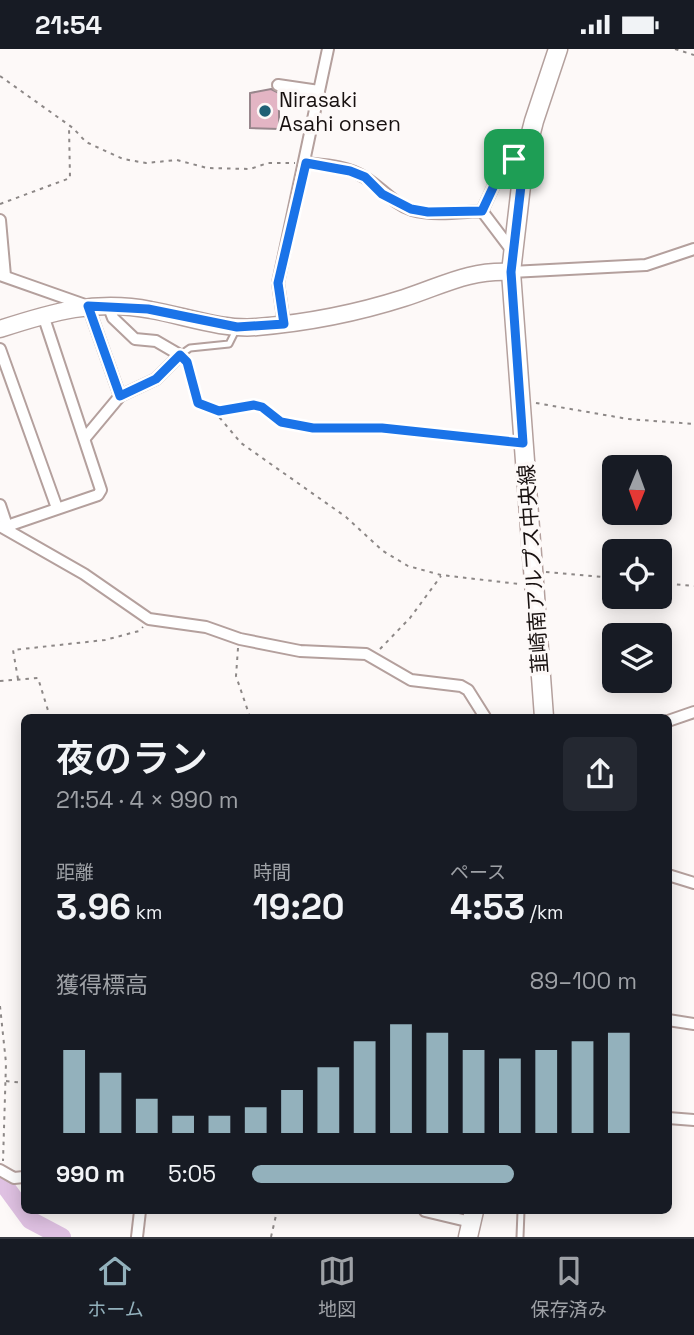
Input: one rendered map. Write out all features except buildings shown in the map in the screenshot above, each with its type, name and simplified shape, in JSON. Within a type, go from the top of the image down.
[{"type":"main road","name":"韮崎南アルプス中央線","points":[[544,714],[511,272],[524,160],[558,49]]},
{"type":"street","points":[[284,324],[278,283],[306,163],[328,49]]},
{"type":"street","points":[[278,85],[319,91]]},
{"type":"street","points":[[482,211],[505,162],[524,160]]},
{"type":"street","points":[[306,163],[335,166],[358,174],[382,194],[411,209],[428,212],[482,211]]},
{"type":"street","points":[[482,211],[513,252]]},
{"type":"street","points":[[0,220],[2,276],[88,306]]},
{"type":"street","points":[[0,329],[43,314],[108,305],[148,309],[237,327],[284,324],[403,298],[468,274],[646,265],[694,249]]},
{"type":"street","points":[[85,438],[120,396],[156,379],[180,355],[156,341],[135,339],[113,318],[108,305]]},
{"type":"street","points":[[88,306],[120,396]]},
{"type":"street","points":[[4,527],[98,495],[101,490],[43,314]]},
{"type":"street","points":[[0,349],[57,508]]},
{"type":"street","points":[[0,505],[4,527],[149,619],[206,627],[240,639],[300,651],[373,656],[411,680],[468,690],[483,714]]},
{"type":"street","points":[[672,720],[694,712]]},
{"type":"street","points":[[672,876],[694,883]]},
{"type":"street","points":[[672,1021],[694,1024]]},
{"type":"street","points":[[672,1118],[694,1120]]},
{"type":"street","points":[[3,1172],[14,1178],[21,1177]]},
{"type":"street","points":[[137,1237],[140,1214]]},
{"type":"street","points":[[432,1214],[470,1229]]},
{"type":"lane","points":[[180,355],[190,348],[229,344],[237,327]]},
{"type":"lane","points":[[520,1237],[521,1214]]},
{"type":"path","points":[[675,49],[694,55]]},
{"type":"path","points":[[0,76],[69,126],[86,142],[104,151],[146,163],[177,160],[207,168],[250,169],[268,163],[306,163]]},
{"type":"path","points":[[0,204],[70,178],[69,126]]},
{"type":"path","points":[[180,355],[187,362],[198,403],[213,411],[241,443],[346,517],[383,551],[408,566],[441,575],[534,579],[585,573],[602,576]]},
{"type":"path","points":[[520,400],[628,419],[694,424]]},
{"type":"path","points":[[213,411],[254,405],[262,407],[281,422],[313,428],[382,428],[523,443]]},
{"type":"path","points":[[373,656],[410,618],[441,575]]},
{"type":"path","points":[[672,584],[694,586]]},
{"type":"path","points":[[18,679],[13,650],[105,640],[139,631],[149,619]]},
{"type":"path","points":[[240,639],[236,676],[249,714]]},
{"type":"path","points":[[0,681],[38,678],[49,714]]},
{"type":"path","points":[[0,1006],[6,1081],[1,1155],[3,1172]]},
{"type":"path","points":[[6,1081],[21,1083]]},
{"type":"path","points":[[271,1237],[276,1214]]},
{"type":"waterway","points":[[0,1179],[21,1208]]},
{"type":"waterway","points":[[26,1214],[30,1220],[62,1237]]},
{"type":"place","name":"Nirasaki Asahi onsen","points":[[265,111]]},
{"type":"route","points":[[514,159],[524,160],[511,272],[523,443],[382,428],[313,428],[281,422],[262,407],[254,405],[213,411],[198,403],[187,362],[180,355],[156,379],[120,396],[88,306],[116,305],[148,309],[237,327],[284,324],[278,283],[306,163],[335,166],[365,177],[382,194],[411,209],[428,212],[482,211],[505,162],[514,159]]}]
